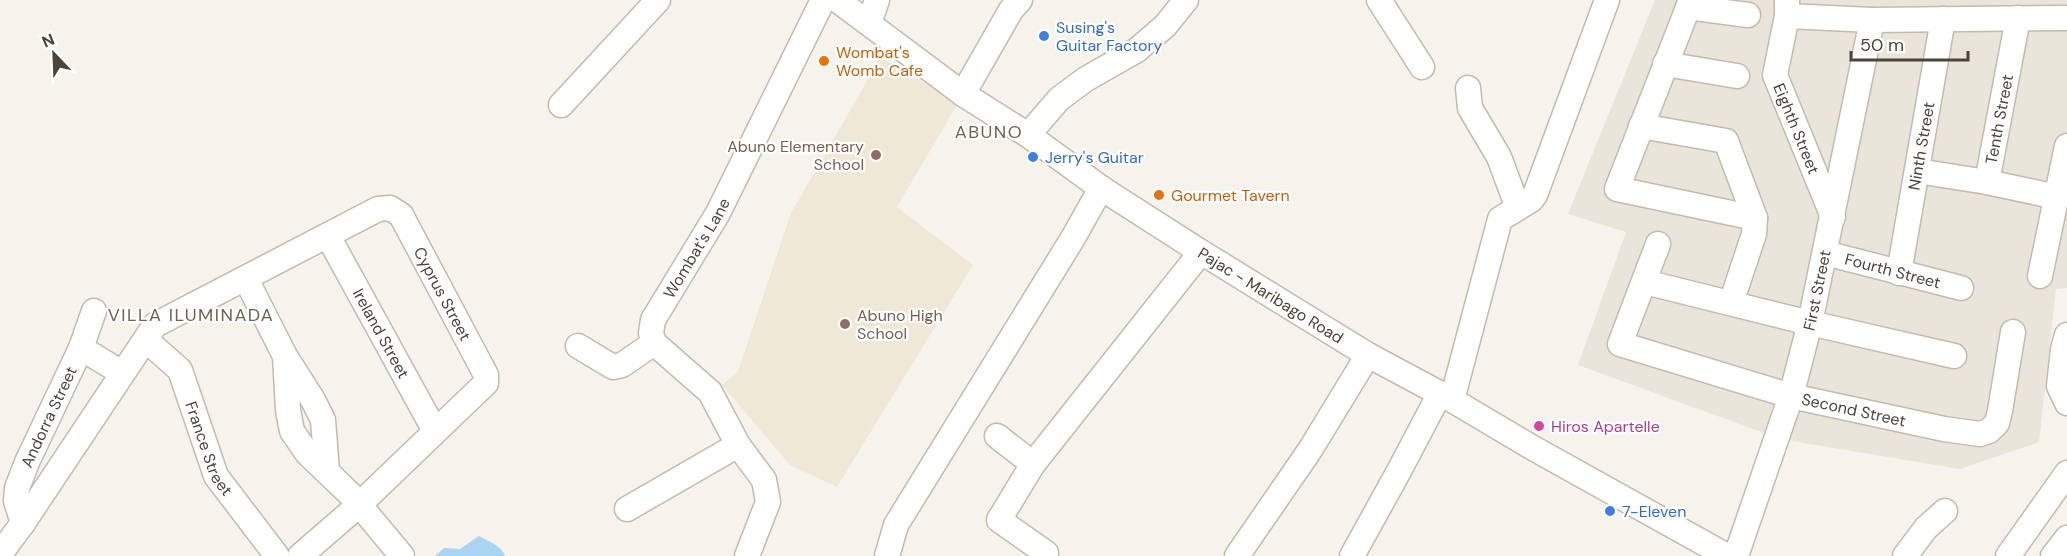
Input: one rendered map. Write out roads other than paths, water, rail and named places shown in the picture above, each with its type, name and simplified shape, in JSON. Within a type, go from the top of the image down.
[{"type":"street","points":[[561,105],[658,0]]},
{"type":"street","name":"Wombat's Lane","points":[[654,343],[651,333],[653,320],[718,213],[823,0]]},
{"type":"street","name":"Pajac - Maribago Road","points":[[837,0],[963,94],[1028,135],[1101,188],[1201,252],[1368,355],[1727,556]]},
{"type":"street","points":[[869,23],[877,0]]},
{"type":"street","points":[[963,94],[1011,10],[1020,0]]},
{"type":"street","points":[[1028,135],[1059,99],[1137,50],[1165,26],[1186,0]]},
{"type":"street","points":[[1379,0],[1422,68]]},
{"type":"street","points":[[1352,556],[1445,398],[1500,219],[1531,200],[1535,195],[1606,0]]},
{"type":"street","points":[[1748,15],[1690,4],[1617,189],[1755,218]]},
{"type":"street","points":[[1787,8],[1872,20],[2067,18]]},
{"type":"street","name":"Eighth Street","points":[[1787,8],[1775,75],[1833,217]]},
{"type":"street","name":"Tenth Street","points":[[1987,182],[2018,18]]},
{"type":"street","name":"Ninth Street","points":[[1899,273],[1943,19]]},
{"type":"street","name":"First Street","points":[[1736,556],[1791,396],[1810,323],[1872,20]]},
{"type":"street","points":[[1665,64],[1737,76]]},
{"type":"street","points":[[1468,88],[1470,108],[1499,157],[1518,208]]},
{"type":"street","points":[[1641,126],[1726,141],[1755,218],[1754,234],[1731,303]]},
{"type":"street","points":[[2040,276],[2067,146]]},
{"type":"street","points":[[1917,171],[1987,182],[2056,197]]},
{"type":"street","points":[[887,556],[896,525],[1101,188]]},
{"type":"street","name":"Cyprus Street","points":[[328,236],[378,209],[390,208],[401,215],[486,375],[486,383],[435,430]]},
{"type":"street","points":[[0,554],[23,524],[155,326],[328,236]]},
{"type":"street","name":"Ireland Street","points":[[328,236],[435,430]]},
{"type":"street","points":[[1658,244],[1645,282],[1954,356]]},
{"type":"street","points":[[1046,553],[999,520],[1034,464],[1201,252]]},
{"type":"street","name":"Fourth Street","points":[[1825,253],[1961,288]]},
{"type":"street","points":[[246,279],[285,356],[323,420],[327,471]]},
{"type":"street","name":"Second Street","points":[[1645,282],[1620,344],[1791,396],[1944,429],[1980,434],[1989,431],[1997,423],[2013,332]]},
{"type":"street","name":"Andorra Street","points":[[23,524],[16,501],[17,488],[81,348],[94,311]]},
{"type":"street","points":[[2067,335],[2059,386],[2067,403]]},
{"type":"street","name":"France Street","points":[[146,340],[180,370],[216,476],[277,556]]},
{"type":"street","points":[[578,346],[613,367],[622,365],[654,343],[710,392],[738,445],[764,480],[768,502],[747,556]]},
{"type":"street","points":[[81,348],[122,373]]},
{"type":"street","points":[[1237,556],[1310,450],[1368,355]]},
{"type":"street","points":[[285,356],[288,410],[292,431],[307,453],[360,504],[402,556]]},
{"type":"street","points":[[300,556],[360,504],[435,430]]},
{"type":"street","points":[[996,436],[1034,464]]},
{"type":"street","points":[[627,509],[738,445]]},
{"type":"street","points":[[2008,556],[2067,473]]},
{"type":"street","points":[[1905,556],[1926,528],[1945,511]]},
{"type":"street","points":[[2053,556],[2067,538]]},
{"type":"water","points":[[479,536],[497,546],[505,556],[435,556],[444,548],[460,549]]},
{"type":"place","name":"Susing's Guitar Factory","points":[[1044,36]]},
{"type":"place","name":"Wombat's Womb Cafe","points":[[824,61]]},
{"type":"place","name":"Abuno Elementary School","points":[[876,155]]},
{"type":"place","name":"Jerry's Guitar","points":[[1033,157]]},
{"type":"place","name":"Gourmet Tavern","points":[[1159,195]]},
{"type":"place","name":"Abuno High School","points":[[845,324]]},
{"type":"place","name":"Hiros Apartelle","points":[[1539,426]]},
{"type":"place","name":"7-Eleven","points":[[1610,511]]},
{"type":"district","name":"ABUNO","points":[[989,132]]},
{"type":"district","name":"VILLA ILUMINADA","points":[[191,315]]}]
